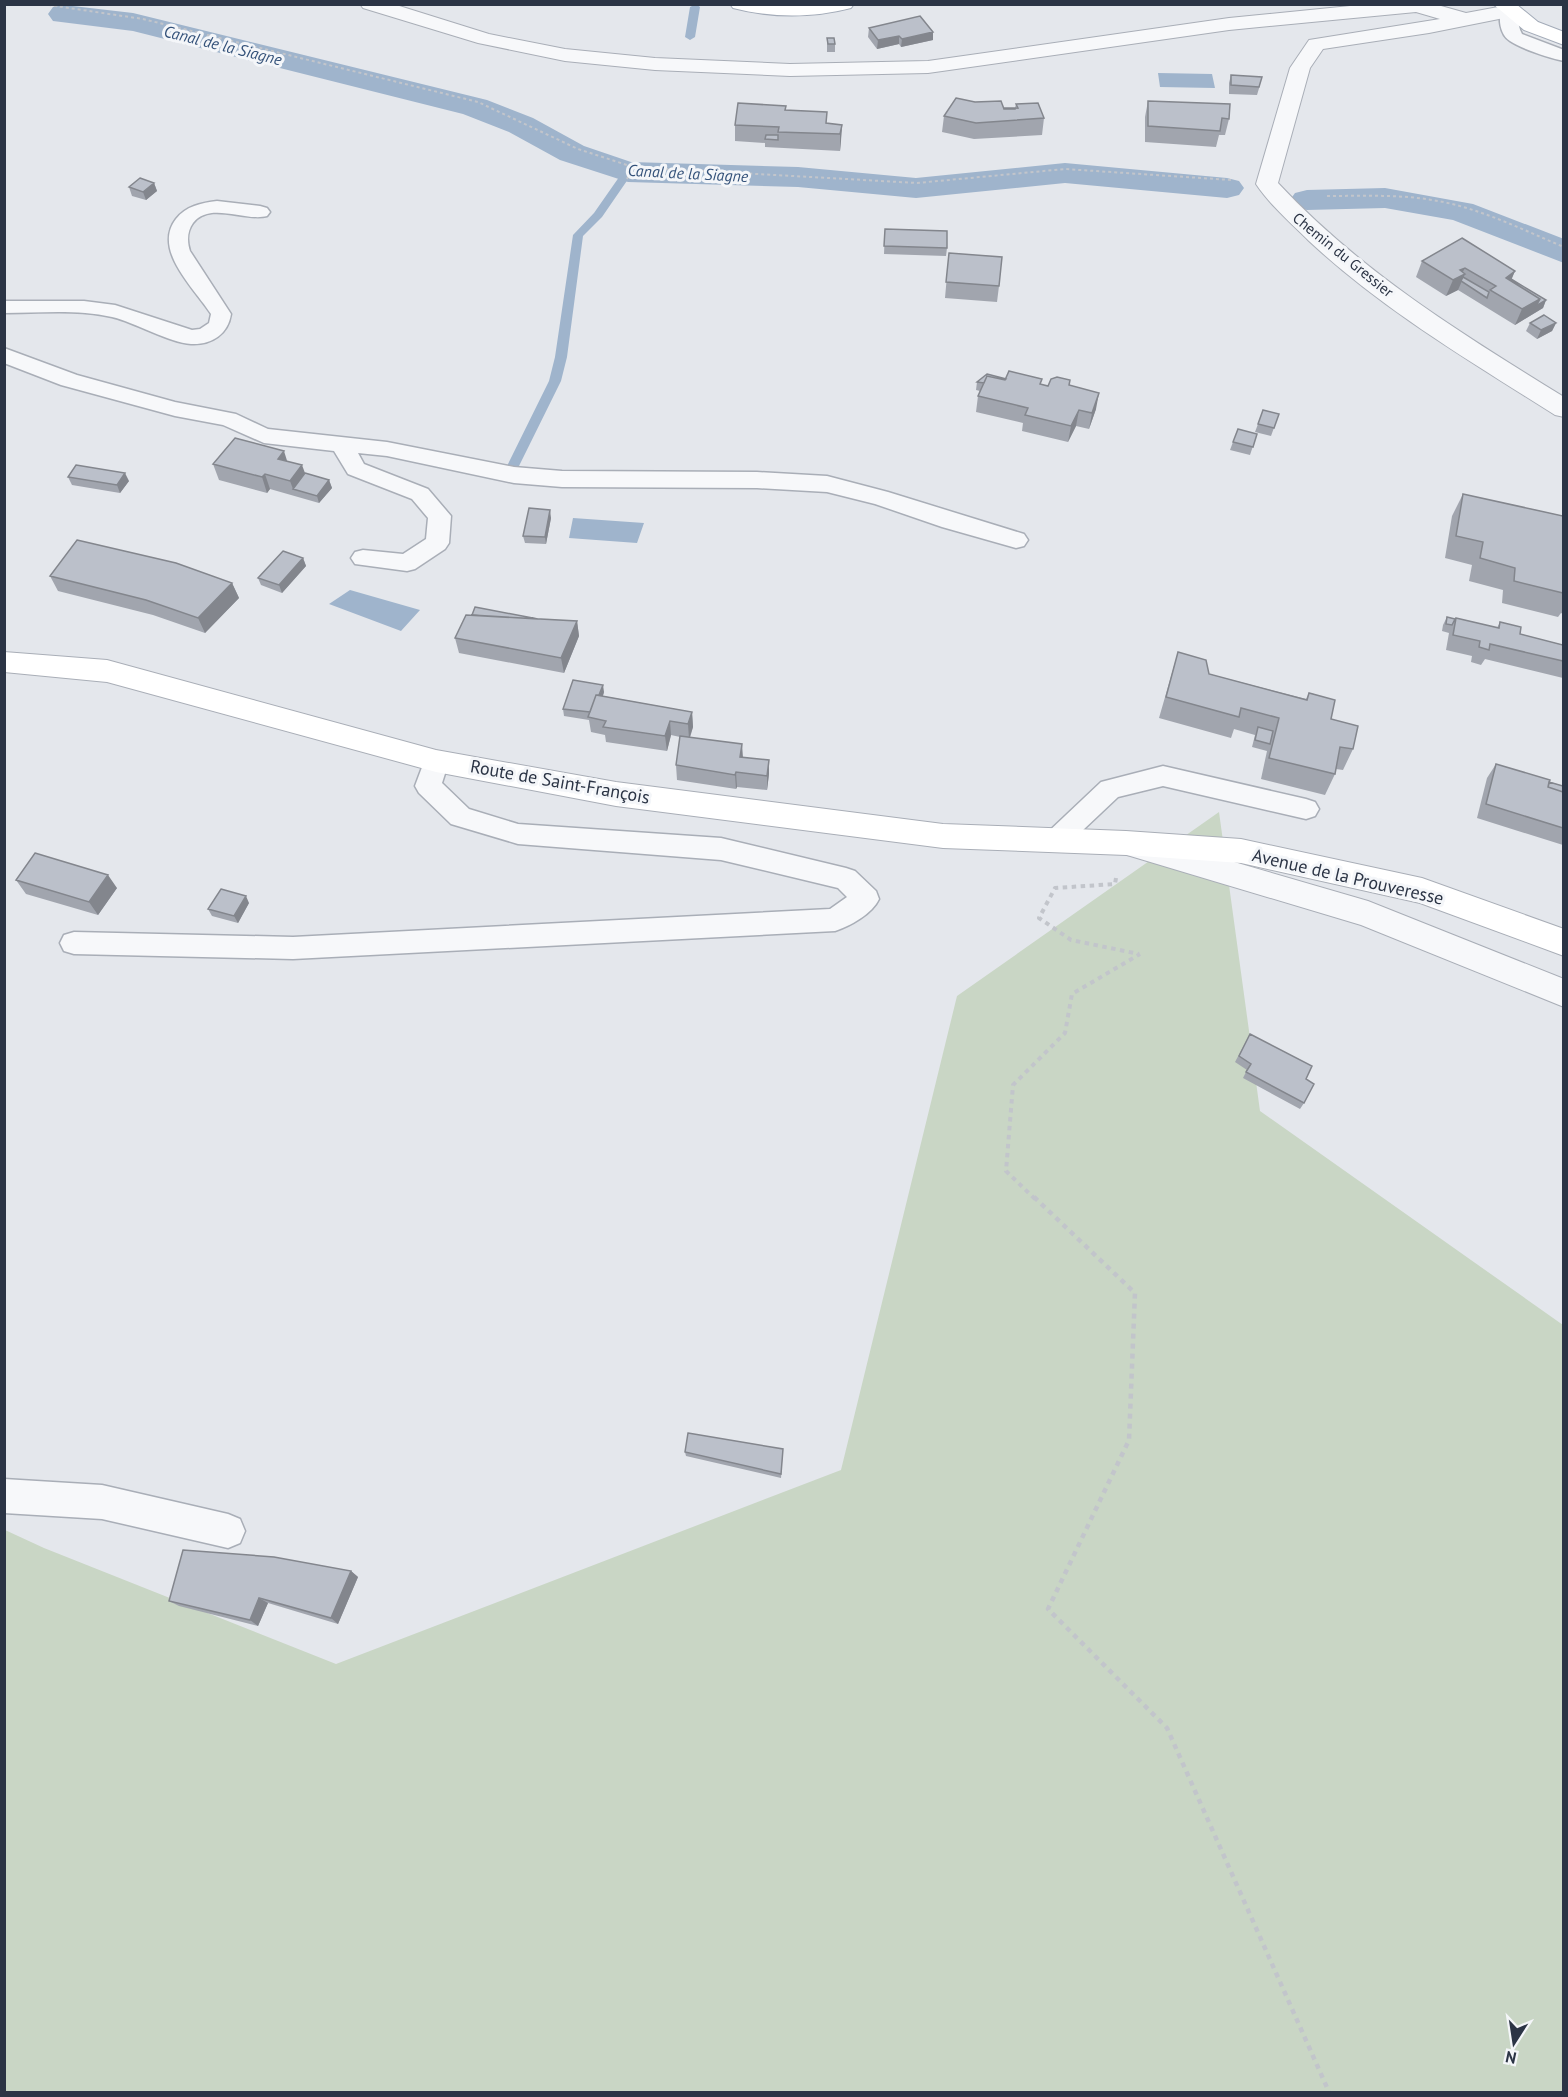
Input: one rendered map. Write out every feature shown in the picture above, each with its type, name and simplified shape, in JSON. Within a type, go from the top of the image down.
[{"type":"main road","points":[[740,4],[788,10],[844,4]]},
{"type":"main road","points":[[1506,8],[1531,26],[1563,39]]},
{"type":"main road","name":"Route de Saint-François","points":[[4,662],[107,671],[436,761],[616,794],[943,836],[1126,843]]},
{"type":"main road","name":"Avenue de la Prouveresse","points":[[1126,843],[1242,851],[1422,891],[1563,943]]},
{"type":"street","points":[[370,4],[485,39],[565,55],[655,64],[790,70],[928,67],[1229,24],[1417,6],[1467,21]]},
{"type":"street","points":[[1267,184],[1300,68],[1316,44],[1467,21],[1506,8]]},
{"type":"street","name":"Chemin du Gressier","points":[[1267,184],[1292,214],[1347,262],[1430,324],[1563,409]]},
{"type":"street","points":[[1126,843],[1368,914],[1563,993]]},
{"type":"lane","points":[[1506,8],[1508,24],[1515,37],[1563,56]]},
{"type":"lane","points":[[4,308],[84,307],[115,311],[191,337],[206,335],[219,326],[221,314],[178,249],[178,231],[188,214],[204,208],[227,207],[260,212]]},
{"type":"lane","points":[[4,355],[69,380],[175,409],[228,418],[264,436],[387,449],[514,474],[562,479],[757,480],[827,484],[880,497],[1016,540]]},
{"type":"lane","points":[[341,444],[356,469],[420,494],[440,516],[437,543],[407,563],[363,558]]},
{"type":"lane","points":[[74,943],[292,948],[835,920],[866,899],[846,879],[721,849],[518,834],[460,817],[428,786],[436,761]]},
{"type":"lane","points":[[1056,840],[1110,789],[1163,776],[1306,809]]},
{"type":"lane","points":[[4,1496],[102,1502],[228,1531]]},
{"type":"path","points":[[42,4],[143,19],[478,102],[578,149],[633,167],[917,183],[1065,169],[1176,174],[1267,184],[1310,196],[1395,196],[1438,201],[1489,215],[1563,247]]},
{"type":"path","points":[[627,179],[633,167]]},
{"type":"path","points":[[1126,843],[1115,884],[1055,888],[1040,918],[1071,940],[1140,954],[1072,994],[1065,1033],[1013,1085],[1006,1171],[1135,1293],[1129,1440],[1048,1610],[1167,1728],[1329,2092]]},
{"type":"green space","points":[[1219,812],[1260,1111],[1563,1325],[1563,2092],[5,2092],[5,1530],[44,1548],[336,1664],[841,1470],[957,996]]},
{"type":"water","points":[[1158,73],[1212,74],[1215,88],[1160,87]]},
{"type":"water","points":[[573,518],[644,523],[637,543],[569,538]]},
{"type":"water","points":[[350,590],[420,610],[401,631],[329,604]]},
{"type":"building","points":[[920,16],[933,32],[902,39],[899,36],[878,40],[869,28]]},
{"type":"building","points":[[827,38],[834,38],[835,44],[828,44]]},
{"type":"building","points":[[1231,75],[1262,77],[1259,87],[1231,85]]},
{"type":"building","points":[[956,98],[975,102],[1001,101],[1004,109],[1018,108],[1016,104],[1038,103],[1044,118],[976,123],[944,116]]},
{"type":"building","points":[[1148,101],[1230,104],[1229,119],[1222,118],[1220,131],[1148,126]]},
{"type":"building","points":[[738,103],[786,106],[785,110],[827,112],[826,123],[842,125],[840,134],[778,132],[779,127],[735,125]]},
{"type":"building","points":[[766,135],[778,135],[778,140],[765,139]]},
{"type":"building","points":[[140,178],[154,183],[143,192],[129,187]]},
{"type":"building","points":[[885,229],[947,231],[947,248],[884,246]]},
{"type":"building","points":[[1462,238],[1515,271],[1506,278],[1540,299],[1522,309],[1490,290],[1496,286],[1465,268],[1460,270],[1465,274],[1453,280],[1422,261]]},
{"type":"building","points":[[949,253],[1002,257],[999,286],[946,282]]},
{"type":"building","points":[[1463,277],[1489,292],[1487,298],[1461,281]]},
{"type":"building","points":[[1511,279],[1546,300],[1536,306],[1540,299]]},
{"type":"building","points":[[1544,315],[1556,323],[1541,330],[1530,323]]},
{"type":"building","points":[[1009,371],[1042,379],[1040,384],[1048,386],[1051,379],[1057,377],[1070,380],[1069,385],[1099,393],[1092,413],[1079,410],[1071,426],[1025,415],[1028,408],[978,396],[987,376],[1005,380]]},
{"type":"building","points":[[987,374],[1006,379],[987,376],[984,383],[977,382]]},
{"type":"building","points":[[1263,410],[1279,414],[1274,428],[1258,424]]},
{"type":"building","points":[[1238,429],[1257,434],[1253,447],[1233,442]]},
{"type":"building","points":[[235,438],[284,451],[278,459],[302,465],[290,481],[265,474],[262,477],[213,464]]},
{"type":"building","points":[[76,465],[125,473],[117,485],[68,477]]},
{"type":"building","points":[[305,473],[329,480],[317,496],[293,489]]},
{"type":"building","points":[[1463,494],[1563,516],[1563,593],[1514,581],[1515,568],[1480,558],[1483,542],[1456,536]]},
{"type":"building","points":[[529,508],[550,510],[545,537],[523,536]]},
{"type":"building","points":[[77,540],[176,563],[232,583],[198,618],[146,600],[50,576]]},
{"type":"building","points":[[283,551],[303,558],[279,585],[258,578]]},
{"type":"building","points":[[475,607],[538,619],[472,615]]},
{"type":"building","points":[[466,615],[577,621],[561,658],[455,638]]},
{"type":"building","points":[[1447,617],[1455,619],[1452,625],[1446,624]]},
{"type":"building","points":[[1456,618],[1499,628],[1500,622],[1521,627],[1520,634],[1563,645],[1563,661],[1490,644],[1489,650],[1479,647],[1480,641],[1453,635]]},
{"type":"building","points":[[1178,652],[1206,660],[1209,674],[1307,700],[1309,693],[1335,700],[1331,719],[1358,726],[1353,749],[1340,747],[1335,774],[1269,758],[1279,718],[1241,708],[1239,717],[1166,697]]},
{"type":"building","points":[[573,680],[603,685],[599,695],[596,695],[590,712],[563,709]]},
{"type":"building","points":[[596,695],[692,712],[688,724],[670,721],[665,736],[603,727],[606,721],[588,717]]},
{"type":"building","points":[[1258,727],[1273,731],[1270,744],[1255,740]]},
{"type":"building","points":[[680,736],[742,744],[740,757],[769,760],[767,776],[736,772],[735,775],[676,765]]},
{"type":"building","points":[[1496,764],[1550,780],[1548,787],[1563,792],[1563,828],[1486,804]]},
{"type":"building","points":[[1549,782],[1563,786],[1563,792],[1548,787]]},
{"type":"building","points":[[35,853],[108,875],[89,902],[16,880]]},
{"type":"building","points":[[221,889],[246,896],[234,916],[208,909]]},
{"type":"building","points":[[1250,1034],[1312,1066],[1306,1079],[1314,1084],[1304,1103],[1246,1072],[1251,1064],[1239,1056]]},
{"type":"building","points":[[688,1433],[783,1449],[781,1474],[685,1452]]},
{"type":"building","points":[[183,1550],[274,1557],[351,1571],[331,1618],[259,1598],[250,1620],[169,1601]]},
{"type":"waterway","points":[[690,37],[695,7]]},
{"type":"waterway","name":"Canal de la Siagne","points":[[64,14],[133,22],[475,107],[521,125],[572,153],[628,172],[798,177],[916,188],[1065,173],[1227,188]]},
{"type":"waterway","points":[[513,466],[555,381],[561,357],[578,235],[598,215],[628,172]]},
{"type":"waterway","name":"Canal de la Siagne","points":[[1307,200],[1385,198],[1461,211],[1564,252]]}]
